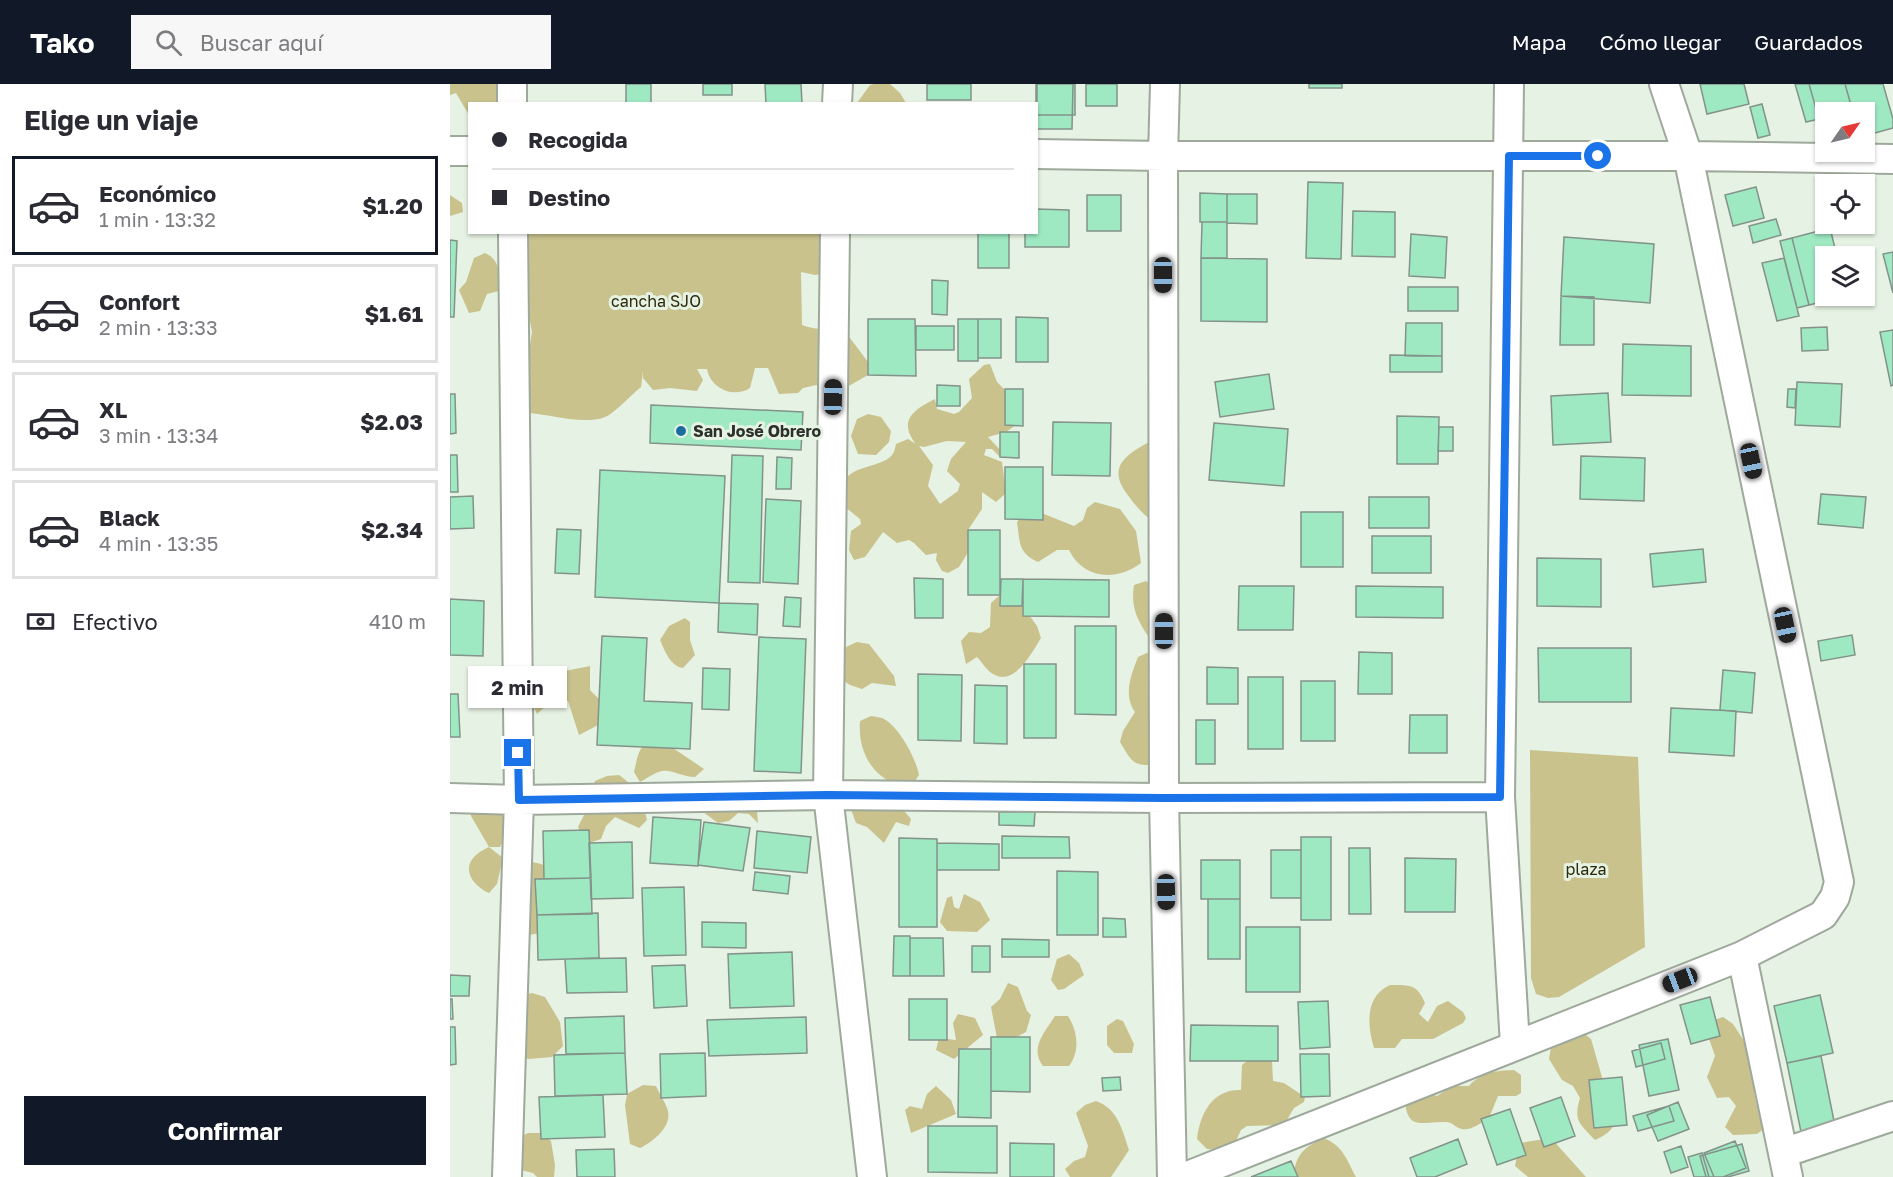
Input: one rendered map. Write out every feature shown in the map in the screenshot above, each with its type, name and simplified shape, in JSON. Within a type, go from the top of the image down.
[{"type":"street","points":[[512,84],[512,102]]},
{"type":"street","points":[[837,102],[838,84]]},
{"type":"street","points":[[1165,84],[1163,156],[1164,798],[1172,1177]]},
{"type":"street","points":[[1509,84],[1500,797],[1515,1045]]},
{"type":"street","points":[[1185,1177],[1742,956],[1823,915],[1835,897],[1839,882],[1688,156],[1664,84]]},
{"type":"street","points":[[450,151],[468,151]]},
{"type":"street","points":[[1038,154],[1688,156],[1893,159]]},
{"type":"street","points":[[507,1177],[519,800],[513,234]]},
{"type":"street","points":[[836,234],[828,795],[872,1177]]},
{"type":"street","points":[[450,798],[519,800],[828,795],[1164,798],[1500,797]]},
{"type":"street","points":[[1742,956],[1786,1165],[1893,1116]]},
{"type":"green space","points":[[450,84],[500,84],[503,102],[468,102],[468,113],[456,93],[450,95]]},
{"type":"green space","points":[[890,84],[905,102],[858,102],[870,85]]},
{"type":"green space","points":[[450,195],[462,203],[463,212],[450,216]]},
{"type":"green space","name":"cancha SJO","points":[[514,234],[836,234],[839,271],[815,275],[801,272],[802,325],[817,329],[844,330],[868,362],[868,375],[840,391],[816,385],[803,388],[798,393],[779,394],[768,368],[755,368],[750,388],[737,392],[730,392],[718,386],[709,376],[707,369],[697,369],[703,380],[697,391],[670,388],[653,390],[643,378],[643,371],[641,387],[609,415],[597,419],[579,420],[530,413],[523,388],[532,332]]},
{"type":"green space","points":[[485,253],[497,264],[499,291],[487,294],[480,311],[469,313],[459,290],[466,282],[474,258]]},
{"type":"green space","points":[[990,364],[997,382],[1014,399],[1016,425],[1006,432],[988,437],[1003,453],[1000,457],[992,449],[986,449],[984,455],[1002,462],[1006,493],[996,502],[982,492],[982,509],[968,530],[972,546],[959,567],[948,573],[942,571],[936,560],[937,553],[926,555],[909,540],[897,543],[883,532],[865,557],[854,560],[849,550],[851,531],[861,524],[860,519],[845,507],[844,482],[847,477],[886,460],[895,450],[896,444],[908,439],[916,444],[908,428],[908,422],[915,411],[928,403],[935,399],[937,409],[954,414],[959,412],[972,398],[969,379],[984,365]],"holes":[[[947,441],[966,442],[951,459],[947,471],[960,484],[958,491],[940,504],[928,486],[933,465],[919,446],[924,447]]]},
{"type":"green space","points":[[868,414],[881,417],[891,431],[889,442],[876,455],[858,454],[851,436],[857,419]]},
{"type":"green space","points":[[1159,436],[1153,521],[1127,494],[1120,483],[1118,474],[1125,459]]},
{"type":"green space","points":[[1095,502],[1120,509],[1136,531],[1141,563],[1121,573],[1101,574],[1083,567],[1069,550],[1057,550],[1038,562],[1023,551],[1017,522],[1025,513],[1039,512],[1074,526],[1083,520],[1087,508]]},
{"type":"green space","points":[[1146,581],[1156,589],[1152,642],[1140,622],[1133,601],[1134,585]]},
{"type":"green space","points":[[1000,595],[1015,596],[1037,626],[1041,638],[1022,666],[1009,676],[1001,677],[991,673],[977,657],[966,664],[961,641],[969,632],[981,633],[990,627],[991,603]]},
{"type":"green space","points":[[685,618],[690,622],[690,640],[695,655],[683,668],[671,661],[660,640],[669,626]]},
{"type":"green space","points":[[857,642],[869,644],[894,676],[896,686],[872,683],[862,689],[841,679],[838,656],[846,647]]},
{"type":"green space","points":[[1149,652],[1167,669],[1156,764],[1142,765],[1130,758],[1120,742],[1123,731],[1135,712],[1129,699],[1129,685],[1133,671],[1138,657]]},
{"type":"green space","points":[[590,666],[590,690],[599,699],[600,724],[579,735],[568,701],[555,698],[537,714],[532,703],[535,691],[546,687],[545,675]]},
{"type":"green space","points":[[871,716],[883,718],[890,723],[906,744],[919,775],[912,785],[891,782],[881,776],[870,763],[862,747],[860,721]]},
{"type":"green space","points":[[661,740],[704,769],[695,777],[662,771],[640,782],[634,772],[641,749],[648,743]]},
{"type":"green space","name":"plaza","points":[[1530,750],[1638,757],[1645,947],[1559,997],[1548,998],[1536,994],[1531,978]]},
{"type":"green space","points":[[619,775],[638,794],[647,820],[639,828],[615,817],[606,826],[601,839],[589,843],[583,838],[578,827],[589,805],[595,781],[607,776]]},
{"type":"green space","points":[[747,781],[767,793],[756,801],[758,823],[749,814],[738,813],[729,821],[718,823],[699,809],[724,785]]},
{"type":"green space","points":[[895,800],[911,819],[909,826],[896,822],[884,843],[867,827],[856,823],[848,801]]},
{"type":"green space","points":[[494,802],[508,823],[507,833],[500,847],[489,847],[471,816],[470,804]]},
{"type":"green space","points":[[489,847],[503,858],[497,884],[489,893],[474,882],[469,866],[477,854]]},
{"type":"green space","points":[[528,861],[550,869],[541,933],[529,935],[519,929]]},
{"type":"green space","points":[[964,894],[980,902],[990,920],[977,932],[947,931],[940,922],[947,898],[952,896],[954,907],[959,909]]},
{"type":"green space","points":[[1069,954],[1079,963],[1084,975],[1064,989],[1058,990],[1051,980],[1057,959]]},
{"type":"green space","points":[[1008,983],[1018,987],[1027,1011],[1031,1015],[1026,1032],[1003,1044],[997,1038],[991,1007],[1000,999]]},
{"type":"green space","points":[[1390,985],[1416,989],[1425,1003],[1419,1014],[1428,1022],[1437,1006],[1448,1001],[1463,1012],[1466,1018],[1463,1023],[1433,1039],[1402,1039],[1395,1048],[1374,1048],[1369,1021],[1372,1004],[1376,996]]},
{"type":"green space","points":[[532,993],[545,997],[560,1022],[563,1046],[552,1057],[529,1059],[517,1057],[518,996]]},
{"type":"green space","points":[[958,1014],[975,1018],[983,1035],[954,1059],[936,1050],[939,1038],[956,1040],[953,1023]]},
{"type":"green space","points":[[1055,1016],[1068,1016],[1076,1035],[1075,1054],[1069,1066],[1043,1066],[1039,1059],[1040,1040]]},
{"type":"green space","points":[[1723,1017],[1733,1024],[1761,1067],[1754,1092],[1757,1106],[1767,1114],[1768,1126],[1757,1134],[1733,1135],[1725,1127],[1736,1106],[1729,1097],[1717,1098],[1707,1077],[1715,1056],[1707,1033],[1712,1021]]},
{"type":"green space","points":[[1117,1019],[1123,1021],[1134,1044],[1132,1053],[1114,1053],[1107,1045],[1107,1026]]},
{"type":"green space","points":[[1582,1032],[1591,1039],[1604,1084],[1619,1117],[1609,1131],[1595,1140],[1579,1122],[1577,1112],[1580,1098],[1573,1086],[1562,1080],[1549,1059],[1551,1047]]},
{"type":"green space","points":[[1257,1053],[1272,1061],[1273,1081],[1284,1083],[1305,1097],[1304,1102],[1294,1108],[1284,1125],[1247,1126],[1241,1130],[1235,1143],[1225,1150],[1207,1149],[1197,1139],[1205,1112],[1215,1098],[1231,1091],[1241,1090],[1242,1065]]},
{"type":"green space","points":[[1514,1070],[1521,1075],[1521,1093],[1516,1096],[1498,1096],[1489,1118],[1474,1127],[1463,1129],[1448,1122],[1418,1123],[1409,1117],[1406,1110],[1405,1100],[1414,1090],[1437,1096],[1452,1086],[1469,1086],[1479,1077],[1490,1073]]},
{"type":"green space","points":[[643,1085],[656,1086],[666,1105],[668,1120],[661,1132],[640,1148],[630,1144],[625,1105],[627,1094]]},
{"type":"green space","points":[[936,1086],[951,1100],[956,1114],[911,1133],[905,1110],[910,1106],[922,1109],[927,1094]]},
{"type":"green space","points":[[1096,1101],[1114,1114],[1129,1150],[1111,1177],[1070,1177],[1065,1169],[1074,1161],[1085,1157],[1088,1146],[1076,1113],[1085,1105]]},
{"type":"green space","points":[[528,1133],[541,1133],[551,1141],[555,1165],[554,1177],[537,1177],[533,1173],[521,1170],[518,1138]]},
{"type":"green space","points":[[1324,1138],[1336,1145],[1347,1159],[1356,1177],[1293,1177],[1296,1162],[1302,1152]]},
{"type":"green space","points":[[1551,1138],[1586,1177],[1528,1177],[1515,1166],[1520,1143]]},
{"type":"building","points":[[626,84],[651,84],[651,102],[626,102]]},
{"type":"building","points":[[703,84],[732,84],[732,95],[703,95]]},
{"type":"building","points":[[765,84],[801,84],[802,102],[766,102]]},
{"type":"building","points":[[927,84],[971,84],[971,100],[927,100]]},
{"type":"building","points":[[1036,84],[1073,84],[1072,129],[1038,129],[1038,102],[1036,102]]},
{"type":"building","points":[[1037,84],[1075,84],[1075,115],[1038,115]]},
{"type":"building","points":[[1086,84],[1117,84],[1117,106],[1086,106]]},
{"type":"building","points":[[1309,84],[1342,84],[1342,88],[1309,88]]},
{"type":"building","points":[[1700,84],[1744,84],[1749,104],[1707,114]]},
{"type":"building","points":[[1795,84],[1809,84],[1815,105],[1815,120],[1806,122]]},
{"type":"building","points":[[1809,84],[1845,84],[1850,102],[1815,102],[1815,105]]},
{"type":"building","points":[[1845,84],[1883,84],[1893,119],[1893,128],[1875,133],[1875,102],[1850,102]]},
{"type":"building","points":[[1762,104],[1770,135],[1758,138],[1750,107]]},
{"type":"building","points":[[1308,182],[1343,183],[1341,259],[1306,258]]},
{"type":"building","points":[[1756,187],[1764,218],[1733,226],[1725,195]]},
{"type":"building","points":[[1200,193],[1227,194],[1227,222],[1200,222]]},
{"type":"building","points":[[1227,194],[1257,194],[1257,224],[1227,223]]},
{"type":"building","points":[[1087,195],[1121,195],[1121,231],[1087,231]]},
{"type":"building","points":[[1038,209],[1069,210],[1069,247],[1025,247],[1025,234],[1038,234]]},
{"type":"building","points":[[1353,211],[1395,212],[1395,257],[1352,256]]},
{"type":"building","points":[[1776,219],[1781,235],[1753,243],[1749,226]]},
{"type":"building","points":[[1202,222],[1227,222],[1227,258],[1201,258]]},
{"type":"building","points":[[1815,232],[1815,234],[1832,234],[1834,246],[1815,246],[1815,304],[1809,305],[1792,238]]},
{"type":"building","points":[[978,234],[1009,234],[1009,268],[978,268]]},
{"type":"building","points":[[1411,234],[1447,237],[1445,278],[1409,276]]},
{"type":"building","points":[[1564,237],[1654,244],[1650,303],[1561,296]]},
{"type":"building","points":[[1792,238],[1809,305],[1797,308],[1780,241]]},
{"type":"building","points":[[450,240],[457,241],[454,317],[450,317]]},
{"type":"building","points":[[1893,252],[1893,293],[1883,254]]},
{"type":"building","points":[[1201,258],[1267,259],[1267,322],[1201,321]]},
{"type":"building","points":[[1784,258],[1799,316],[1777,321],[1762,263]]},
{"type":"building","points":[[932,280],[948,281],[947,315],[932,314]]},
{"type":"building","points":[[1408,287],[1458,287],[1458,311],[1408,311]]},
{"type":"building","points":[[1561,296],[1594,297],[1594,345],[1560,345]]},
{"type":"building","points":[[1016,317],[1048,318],[1048,362],[1016,362]]},
{"type":"building","points":[[868,319],[915,319],[916,376],[868,375]]},
{"type":"building","points":[[958,319],[978,319],[978,361],[958,361]]},
{"type":"building","points":[[978,319],[1001,319],[1001,358],[978,358]]},
{"type":"building","points":[[1406,323],[1442,323],[1442,356],[1405,356]]},
{"type":"building","points":[[916,326],[954,326],[954,350],[916,350]]},
{"type":"building","points":[[1827,327],[1828,350],[1802,351],[1801,328]]},
{"type":"building","points":[[1893,330],[1893,385],[1891,386],[1880,332]]},
{"type":"building","points":[[1623,344],[1691,346],[1691,396],[1622,395]]},
{"type":"building","points":[[1390,355],[1442,356],[1442,372],[1390,372]]},
{"type":"building","points":[[1269,374],[1274,409],[1220,417],[1215,382]]},
{"type":"building","points":[[1797,382],[1842,384],[1840,427],[1795,425]]},
{"type":"building","points":[[937,385],[960,386],[960,406],[937,406]]},
{"type":"building","points":[[1005,389],[1023,389],[1023,426],[1005,425]]},
{"type":"building","points":[[1788,389],[1796,389],[1795,408],[1787,407]]},
{"type":"building","points":[[1608,393],[1611,442],[1553,445],[1551,396]]},
{"type":"building","points":[[450,394],[455,394],[456,433],[450,434]]},
{"type":"building","points":[[651,405],[803,412],[801,450],[650,443]]},
{"type":"building","points":[[1397,416],[1439,417],[1438,464],[1397,464]]},
{"type":"building","points":[[1053,422],[1111,423],[1110,476],[1052,475]]},
{"type":"building","points":[[1214,423],[1288,429],[1284,486],[1209,480]]},
{"type":"building","points":[[1439,427],[1453,427],[1453,451],[1438,451]]},
{"type":"building","points":[[1000,432],[1019,432],[1019,458],[1000,457]]},
{"type":"building","points":[[450,455],[457,455],[458,492],[450,492]]},
{"type":"building","points":[[732,455],[763,456],[760,583],[728,582]]},
{"type":"building","points":[[1581,456],[1645,458],[1644,501],[1580,499]]},
{"type":"building","points":[[777,457],[792,458],[791,489],[776,489]]},
{"type":"building","points":[[1005,467],[1043,467],[1043,520],[1005,519]]},
{"type":"building","points":[[600,470],[725,476],[719,603],[595,597]]},
{"type":"building","points":[[1821,494],[1866,497],[1863,528],[1818,524]]},
{"type":"building","points":[[473,496],[474,528],[450,529],[450,497]]},
{"type":"building","points":[[1369,497],[1429,497],[1429,528],[1369,528]]},
{"type":"building","points":[[766,499],[801,501],[798,584],[763,582]]},
{"type":"building","points":[[1301,512],[1343,512],[1343,567],[1301,567]]},
{"type":"building","points":[[557,529],[581,530],[579,574],[555,573]]},
{"type":"building","points":[[968,530],[1000,530],[1000,595],[968,595]]},
{"type":"building","points":[[1372,536],[1431,536],[1431,573],[1372,573]]},
{"type":"building","points":[[1703,549],[1706,582],[1653,587],[1650,554]]},
{"type":"building","points":[[1537,558],[1601,559],[1601,607],[1537,606]]},
{"type":"building","points":[[914,578],[943,579],[943,618],[915,618]]},
{"type":"building","points":[[1001,579],[1023,579],[1022,606],[1000,606]]},
{"type":"building","points":[[1023,579],[1109,580],[1109,617],[1023,616]]},
{"type":"building","points":[[1239,586],[1294,586],[1293,630],[1238,630]]},
{"type":"building","points":[[1356,586],[1443,587],[1443,618],[1356,617]]},
{"type":"building","points":[[785,597],[801,598],[800,627],[783,626]]},
{"type":"building","points":[[450,599],[484,601],[483,656],[450,655]]},
{"type":"building","points":[[719,603],[758,604],[757,635],[718,632]]},
{"type":"building","points":[[1075,626],[1116,626],[1116,715],[1075,714]]},
{"type":"building","points":[[1852,635],[1855,655],[1821,661],[1818,641]]},
{"type":"building","points":[[602,636],[647,638],[644,701],[692,703],[690,749],[597,745]]},
{"type":"building","points":[[759,637],[806,639],[801,773],[754,771]]},
{"type":"building","points":[[1538,648],[1631,648],[1631,702],[1539,702]]},
{"type":"building","points":[[1359,652],[1392,653],[1392,694],[1358,694]]},
{"type":"building","points":[[1024,664],[1056,664],[1056,738],[1024,738]]},
{"type":"building","points":[[1207,667],[1238,668],[1238,704],[1207,704]]},
{"type":"building","points":[[703,668],[730,669],[729,710],[702,709]]},
{"type":"building","points":[[1723,670],[1755,673],[1752,713],[1720,710]]},
{"type":"building","points":[[918,674],[962,675],[961,741],[918,740]]},
{"type":"building","points":[[1248,677],[1283,677],[1283,749],[1248,749]]},
{"type":"building","points":[[1301,681],[1335,681],[1335,741],[1301,741]]},
{"type":"building","points":[[975,685],[1007,686],[1007,744],[974,743]]},
{"type":"building","points":[[450,694],[458,694],[460,737],[450,737]]},
{"type":"building","points":[[1671,708],[1736,711],[1734,756],[1669,752]]},
{"type":"building","points":[[1410,715],[1447,715],[1447,753],[1409,753]]},
{"type":"building","points":[[1196,720],[1215,720],[1215,764],[1196,764]]},
{"type":"building","points":[[999,812],[1035,812],[1034,826],[999,825]]},
{"type":"building","points":[[653,817],[701,820],[698,866],[650,863]]},
{"type":"building","points":[[704,822],[750,828],[743,871],[698,865]]},
{"type":"building","points":[[589,830],[591,878],[544,879],[543,831]]},
{"type":"building","points":[[757,831],[811,837],[807,873],[754,868]]},
{"type":"building","points":[[1002,836],[1069,837],[1070,858],[1002,858]]},
{"type":"building","points":[[1301,837],[1331,837],[1331,920],[1301,920]]},
{"type":"building","points":[[899,838],[937,839],[937,927],[899,927]]},
{"type":"building","points":[[632,842],[633,898],[591,899],[589,843]]},
{"type":"building","points":[[937,843],[999,844],[999,870],[937,870]]},
{"type":"building","points":[[1349,848],[1370,848],[1371,914],[1349,914]]},
{"type":"building","points":[[1271,850],[1301,850],[1301,898],[1271,898]]},
{"type":"building","points":[[1405,858],[1456,859],[1455,912],[1405,912]]},
{"type":"building","points":[[1201,860],[1240,860],[1240,899],[1201,899]]},
{"type":"building","points":[[1057,871],[1098,872],[1098,935],[1057,935]]},
{"type":"building","points":[[755,872],[790,876],[788,894],[753,890]]},
{"type":"building","points":[[591,878],[592,914],[537,915],[535,879]]},
{"type":"building","points":[[684,887],[686,955],[644,956],[642,888]]},
{"type":"building","points":[[1208,899],[1240,899],[1240,959],[1208,959]]},
{"type":"building","points":[[598,913],[599,958],[538,960],[537,915]]},
{"type":"building","points":[[1103,918],[1125,919],[1126,937],[1103,937]]},
{"type":"building","points":[[702,922],[746,923],[746,948],[702,947]]},
{"type":"building","points":[[1246,927],[1300,927],[1300,992],[1246,992]]},
{"type":"building","points":[[894,936],[910,936],[910,976],[893,976]]},
{"type":"building","points":[[910,938],[943,938],[944,976],[910,976]]},
{"type":"building","points":[[1002,939],[1049,940],[1049,957],[1002,957]]},
{"type":"building","points":[[972,946],[990,946],[990,972],[972,972]]},
{"type":"building","points":[[792,952],[794,1006],[730,1008],[728,954]]},
{"type":"building","points":[[626,958],[627,992],[567,993],[565,959]]},
{"type":"building","points":[[685,965],[687,1006],[654,1008],[652,966]]},
{"type":"building","points":[[450,975],[470,976],[469,996],[450,996]]},
{"type":"building","points":[[1820,995],[1833,1053],[1787,1063],[1774,1006]]},
{"type":"building","points":[[1710,997],[1720,1036],[1691,1044],[1680,1005]]},
{"type":"building","points":[[450,999],[452,999],[453,1019],[450,1019]]},
{"type":"building","points":[[909,999],[947,999],[947,1040],[909,1040]]},
{"type":"building","points":[[1328,1001],[1330,1047],[1300,1049],[1298,1002]]},
{"type":"building","points":[[624,1016],[625,1053],[566,1054],[565,1018]]},
{"type":"building","points":[[806,1017],[807,1053],[709,1056],[707,1020]]},
{"type":"building","points":[[1191,1025],[1278,1026],[1278,1061],[1190,1061]]},
{"type":"building","points":[[450,1027],[455,1027],[456,1064],[450,1065]]},
{"type":"building","points":[[991,1037],[1030,1037],[1030,1092],[991,1091]]},
{"type":"building","points":[[1668,1039],[1679,1090],[1649,1096],[1639,1045]]},
{"type":"building","points":[[1661,1043],[1665,1059],[1636,1067],[1632,1051]]},
{"type":"building","points":[[959,1049],[991,1049],[991,1118],[958,1117]]},
{"type":"building","points":[[625,1053],[627,1094],[555,1096],[554,1055]]},
{"type":"building","points":[[705,1053],[706,1096],[661,1098],[660,1054]]},
{"type":"building","points":[[1300,1054],[1329,1054],[1330,1096],[1301,1097]]},
{"type":"building","points":[[1821,1056],[1835,1126],[1801,1132],[1787,1063]]},
{"type":"building","points":[[1120,1077],[1121,1090],[1103,1091],[1102,1078]]},
{"type":"building","points":[[1622,1077],[1627,1125],[1594,1128],[1589,1080]]},
{"type":"building","points":[[603,1095],[605,1137],[541,1139],[539,1097]]},
{"type":"building","points":[[1561,1097],[1575,1136],[1544,1147],[1530,1108]]},
{"type":"building","points":[[1678,1102],[1689,1129],[1658,1141],[1647,1115]]},
{"type":"building","points":[[1669,1106],[1674,1121],[1638,1131],[1633,1116]]},
{"type":"building","points":[[1510,1109],[1526,1155],[1497,1165],[1481,1119]]},
{"type":"building","points":[[928,1126],[997,1126],[997,1173],[928,1172]]},
{"type":"building","points":[[1458,1139],[1467,1164],[1435,1177],[1417,1177],[1410,1158]]},
{"type":"building","points":[[1735,1141],[1746,1168],[1723,1177],[1714,1177],[1704,1153]]},
{"type":"building","points":[[1010,1143],[1054,1144],[1054,1177],[1010,1177]]},
{"type":"building","points":[[1742,1144],[1749,1171],[1728,1177],[1706,1177],[1700,1156]]},
{"type":"building","points":[[1681,1146],[1688,1167],[1671,1173],[1664,1152]]},
{"type":"building","points":[[614,1149],[615,1177],[577,1177],[576,1150]]},
{"type":"building","points":[[1702,1153],[1709,1177],[1694,1177],[1688,1157]]},
{"type":"building","points":[[1291,1161],[1298,1177],[1251,1177]]},
{"type":"place","name":"San José Obrero","points":[[681,431]]},
{"type":"route","points":[[518,753],[519,800],[828,795],[1164,798],[1500,797],[1509,156],[1598,156]]}]
